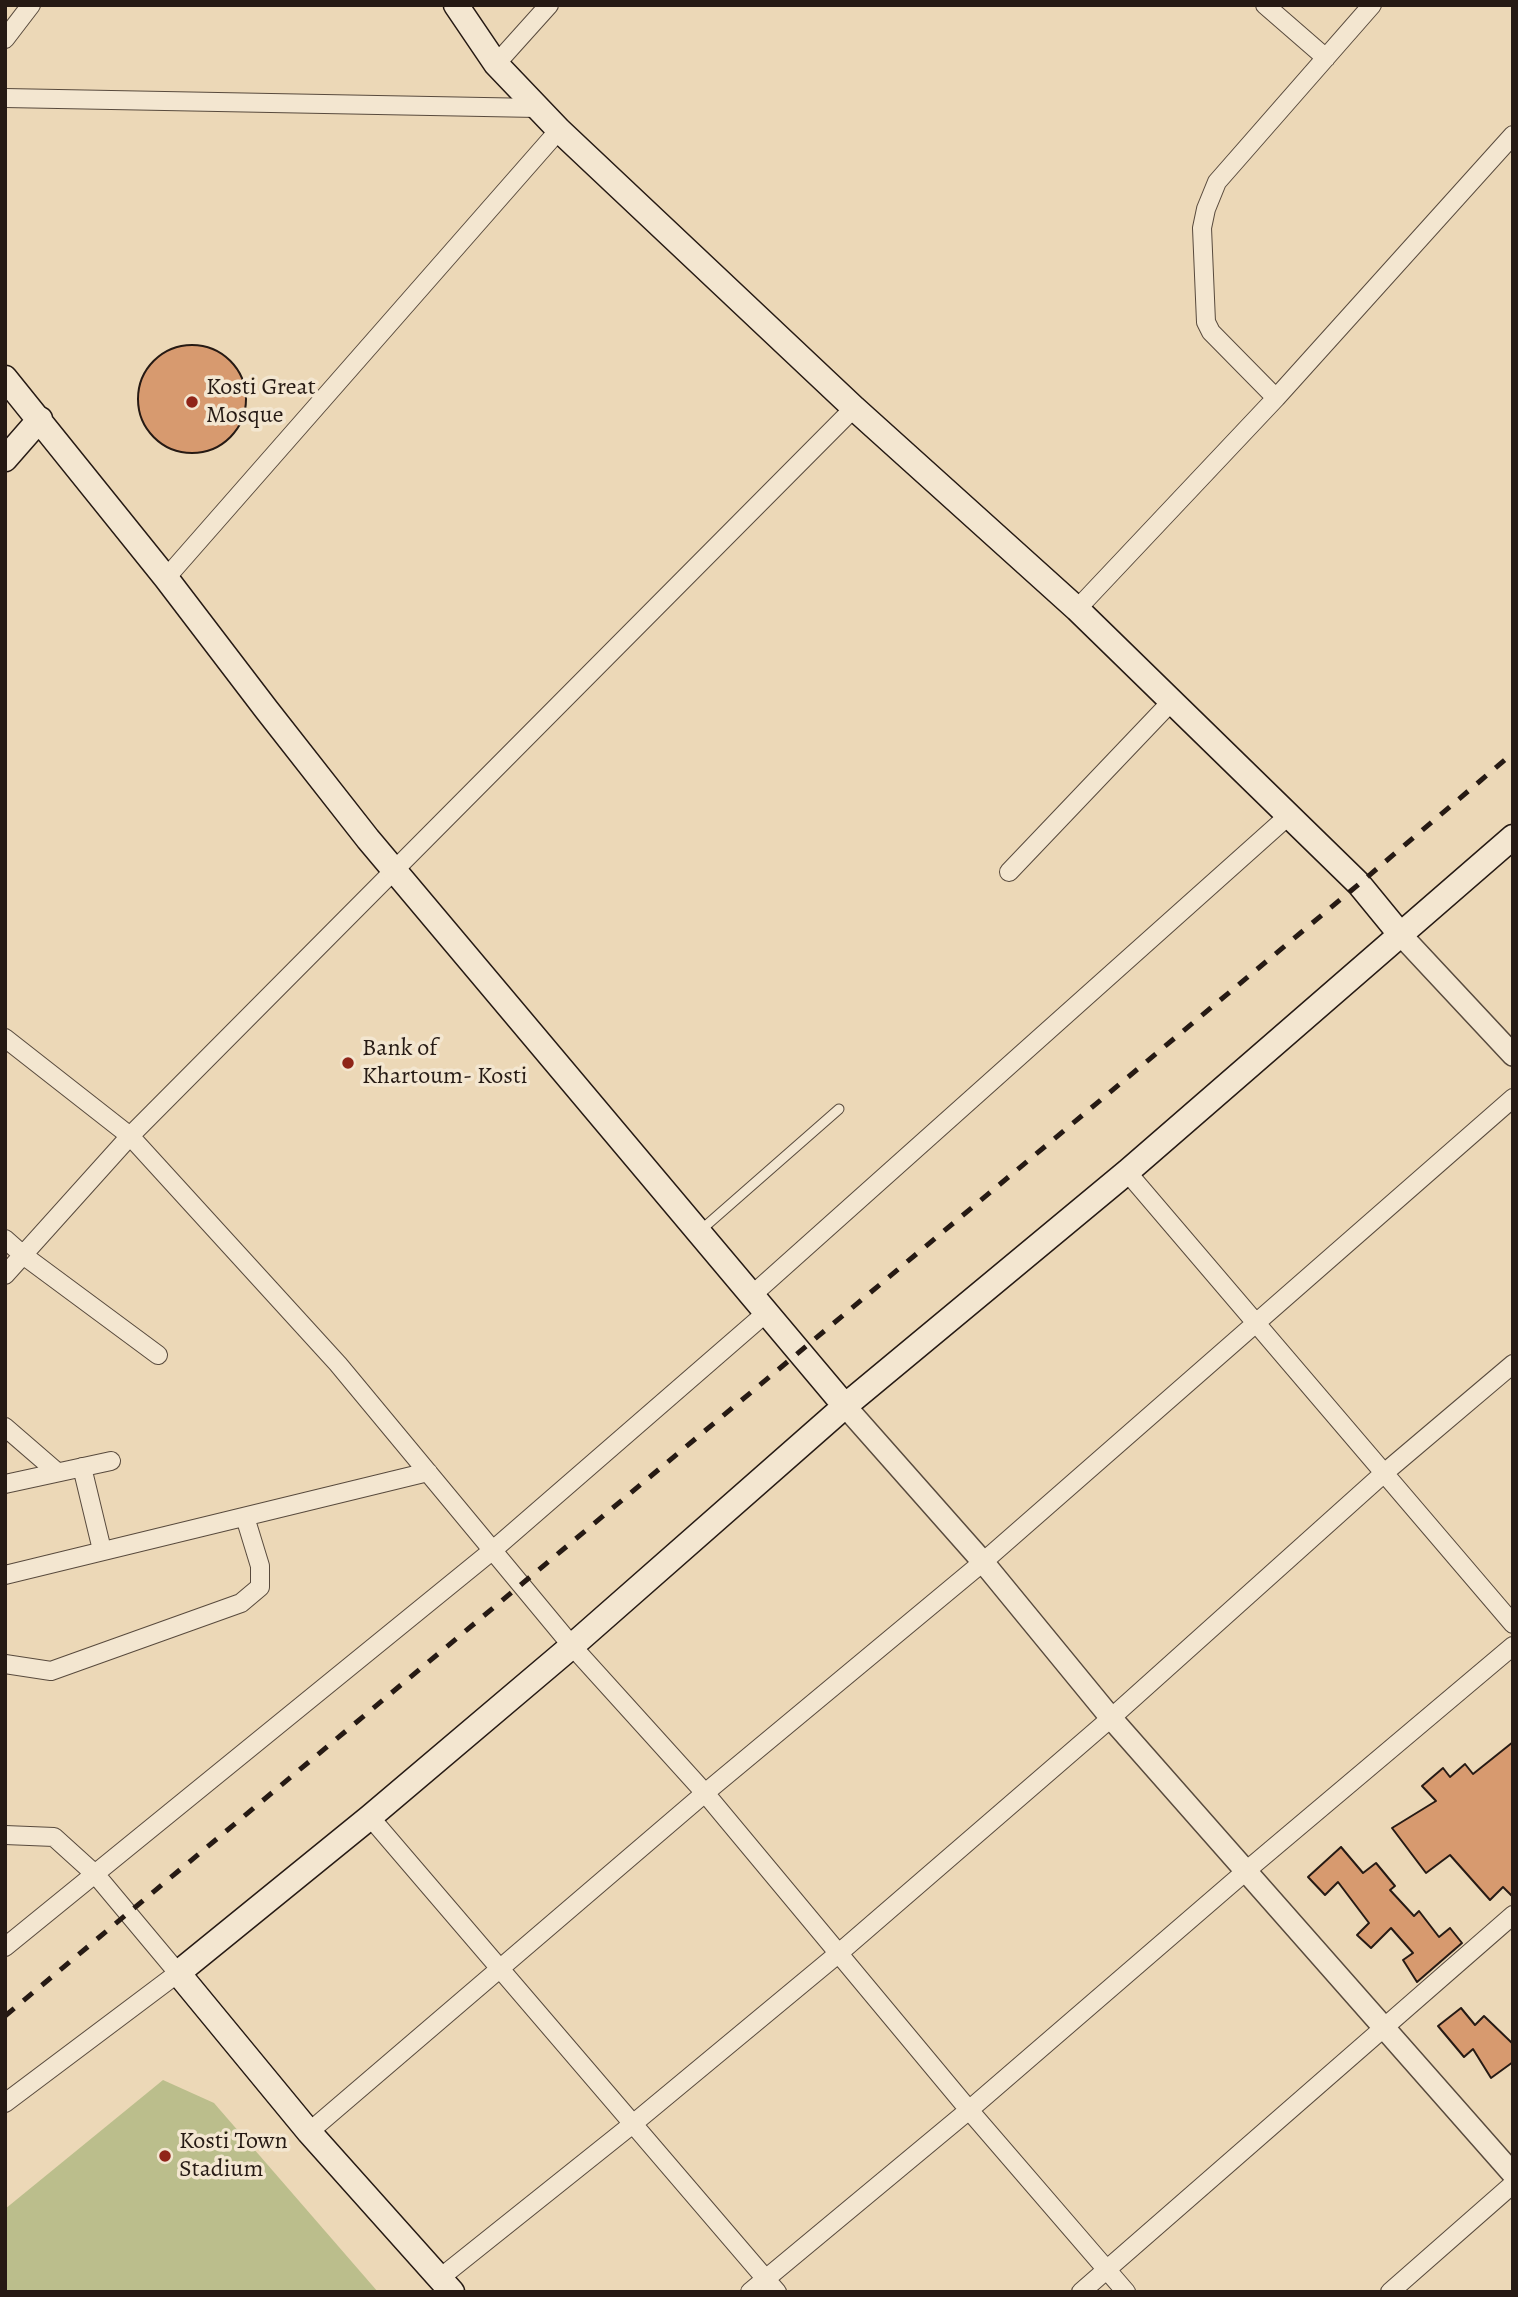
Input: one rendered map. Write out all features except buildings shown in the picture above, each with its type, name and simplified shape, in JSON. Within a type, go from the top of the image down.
[{"type":"main road","points":[[456,5],[496,64],[559,130],[854,408],[1077,609],[1287,817],[1359,884],[1400,933]]},
{"type":"main road","points":[[5,378],[166,578],[395,871],[845,1406]]},
{"type":"main road","points":[[5,458],[40,419]]},
{"type":"main road","points":[[446,2285],[309,2132],[178,1973],[370,1817],[572,1646],[845,1406],[1126,1172],[1513,837]]},
{"type":"street","points":[[5,39],[31,5]]},
{"type":"street","points":[[496,64],[549,5]]},
{"type":"street","points":[[1265,5],[1326,58]]},
{"type":"street","points":[[1276,398],[1211,332],[1206,321],[1202,228],[1206,209],[1217,182],[1372,5]]},
{"type":"street","points":[[5,98],[537,108]]},
{"type":"street","points":[[166,578],[559,130]]},
{"type":"street","points":[[1077,609],[1276,398],[1513,135]]},
{"type":"street","points":[[5,1275],[130,1136],[854,408]]},
{"type":"street","points":[[1009,872],[1171,702]]},
{"type":"street","points":[[5,1947],[493,1550],[1287,817]]},
{"type":"street","points":[[1400,933],[1513,1055]]},
{"type":"street","points":[[5,1038],[130,1136],[338,1364],[572,1646],[705,1793],[969,2110],[1126,2292]]},
{"type":"street","points":[[309,2132],[705,1793],[983,1562],[1513,1098]]},
{"type":"street","points":[[1126,1172],[1513,1624]]},
{"type":"street","points":[[5,1239],[158,1355]]},
{"type":"street","points":[[446,2285],[634,2123],[839,1953],[1111,1718],[1383,1474],[1513,1364]]},
{"type":"street","points":[[845,1406],[983,1562],[1111,1718],[1513,2174]]},
{"type":"street","points":[[5,1427],[57,1472]]},
{"type":"street","points":[[5,1484],[111,1461]]},
{"type":"street","points":[[82,1467],[102,1550]]},
{"type":"street","points":[[5,1575],[428,1472]]},
{"type":"street","points":[[5,1664],[51,1671],[242,1602],[260,1587],[260,1566],[245,1517]]},
{"type":"street","points":[[750,2292],[771,2285],[1245,1871],[1513,1646]]},
{"type":"street","points":[[370,1817],[771,2285]]},
{"type":"street","points":[[5,1835],[54,1837],[96,1875],[178,1973],[5,2103]]},
{"type":"street","points":[[1081,2292],[1513,1915]]},
{"type":"street","points":[[1390,2292],[1513,2184]]},
{"type":"lane","points":[[698,1232],[839,1109]]},
{"type":"green space","name":"Kosti Town Stadium","points":[[163,2080],[214,2103],[378,2292],[5,2292],[5,2209]]},
{"type":"railway","points":[[5,2016],[1513,753]]},
{"type":"place","name":"Kosti Great Mosque","points":[[192,402]]},
{"type":"place","name":"Bank of Khartoum- Kosti","points":[[348,1063]]},
{"type":"place","name":"Kosti Town Stadium","points":[[165,2156]]}]
